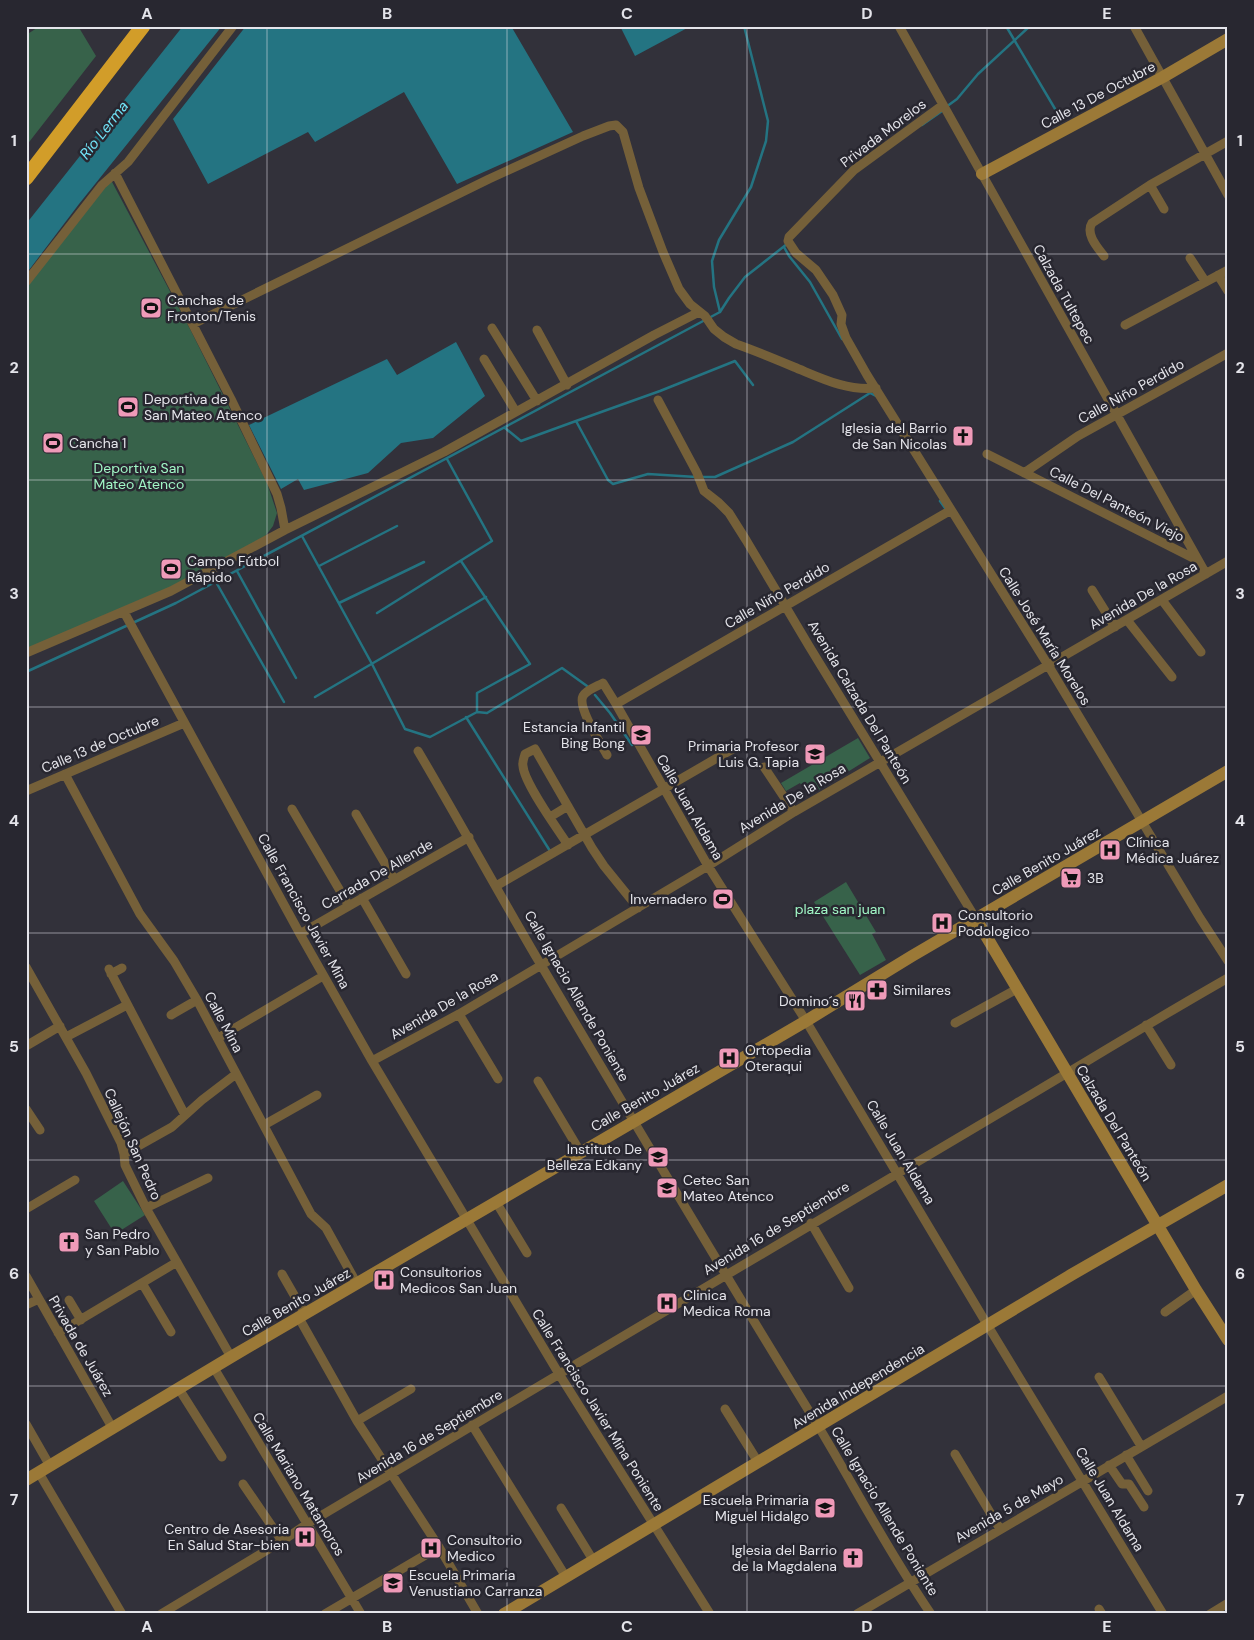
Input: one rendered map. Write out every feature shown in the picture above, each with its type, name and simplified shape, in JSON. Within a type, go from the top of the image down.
[{"type":"highway","points":[[26,162],[132,26]]},
{"type":"highway","points":[[26,178],[144,26]]},
{"type":"main road","name":"Calle 13 De Octubre","points":[[982,174],[1163,77],[1228,39]]},
{"type":"main road","name":"Calle Benito Juárez","points":[[26,1480],[231,1357],[806,1021],[1228,771]]},
{"type":"main road","name":"Calzada Del Panteón","points":[[976,919],[1196,1290],[1228,1340]]},
{"type":"main road","name":"Avenida Independencia","points":[[504,1614],[1071,1276],[1228,1185]]},
{"type":"street","points":[[26,282],[102,185],[128,162],[233,26]]},
{"type":"street","name":"Calzada Tultepec","points":[[899,26],[1206,574]]},
{"type":"street","points":[[1134,26],[1228,195]]},
{"type":"street","name":"Privada Morelos","points":[[841,324],[842,315],[833,295],[816,270],[796,253],[788,239],[804,220],[854,170],[943,105]]},
{"type":"street","points":[[193,324],[488,179],[583,136],[614,125],[618,126],[623,132],[639,188],[672,273],[685,296],[714,329],[736,344],[820,378],[847,387],[860,389],[876,388]]},
{"type":"street","points":[[1104,256],[1090,234],[1092,223],[1150,185],[1228,141]]},
{"type":"street","points":[[115,173],[231,399],[277,494],[282,508],[285,530]]},
{"type":"street","points":[[1150,185],[1164,209]]},
{"type":"street","points":[[1190,258],[1205,281]]},
{"type":"street","points":[[1125,325],[1228,270]]},
{"type":"street","points":[[1218,275],[1228,291]]},
{"type":"street","points":[[26,653],[126,616],[285,530],[444,452],[638,344],[702,314]]},
{"type":"street","name":"Calle José María Morelos","points":[[841,324],[846,338],[876,388],[1048,665],[1228,962]]},
{"type":"street","points":[[492,328],[537,401]]},
{"type":"street","points":[[537,330],[567,385]]},
{"type":"street","name":"Calle Niño Perdido","points":[[1024,473],[1078,436],[1228,353]]},
{"type":"street","points":[[484,359],[516,412]]},
{"type":"street","name":"Avenida Calzada Del Panteón","points":[[658,400],[697,472],[701,485],[707,494],[728,513],[746,540],[976,919]]},
{"type":"street","name":"Calle Del Panteón Viejo","points":[[987,454],[1198,560]]},
{"type":"street","name":"Calle Niño Perdido","points":[[616,704],[951,510]]},
{"type":"street","name":"Avenida De la Rosa","points":[[372,1061],[459,1014],[708,866],[794,812],[1206,574],[1226,566]]},
{"type":"street","points":[[1092,590],[1115,627]]},
{"type":"street","points":[[1162,600],[1201,652]]},
{"type":"street","name":"Calle Francisco Javier Mina","points":[[126,616],[323,976],[466,1219]]},
{"type":"street","points":[[1127,620],[1172,677]]},
{"type":"street","name":"Calle Juan Aldama","points":[[607,755],[585,712],[582,702],[582,697],[585,694],[603,683],[708,866],[806,1021],[1163,1614]]},
{"type":"street","name":"Calle 13 de Octubre","points":[[26,791],[184,723]]},
{"type":"street","points":[[496,886],[736,747]]},
{"type":"street","points":[[568,845],[528,782],[523,768],[526,754],[535,749],[604,866],[638,908]]},
{"type":"street","name":"Calle Ignacio Allende Poniente","points":[[418,751],[634,1121],[818,1426],[909,1582],[931,1614]]},
{"type":"street","points":[[764,767],[794,812]]},
{"type":"street","name":"Calle Mina","points":[[65,774],[140,914],[174,961],[197,1000],[311,1214],[326,1228],[357,1284]]},
{"type":"street","points":[[550,818],[568,806]]},
{"type":"street","points":[[292,809],[349,906]]},
{"type":"street","points":[[356,814],[394,879]]},
{"type":"street","name":"Cerrada De Allende","points":[[300,934],[469,837]]},
{"type":"street","points":[[362,898],[406,974]]},
{"type":"street","name":"Callejón San Pedro","points":[[26,967],[86,1073],[121,1143],[125,1164],[146,1208],[231,1357]]},
{"type":"street","points":[[122,968],[110,972],[185,1115]]},
{"type":"street","points":[[218,1038],[323,976]]},
{"type":"street","name":"Avenida 16 de Septiembre","points":[[161,1614],[472,1425],[1228,978]]},
{"type":"street","points":[[955,1023],[1016,989]]},
{"type":"street","points":[[171,1015],[197,1000]]},
{"type":"street","points":[[66,1037],[127,1006]]},
{"type":"street","points":[[459,1014],[498,1079]]},
{"type":"street","points":[[1146,1025],[1170,1065]]},
{"type":"street","points":[[26,1046],[60,1026]]},
{"type":"street","points":[[124,1154],[172,1127],[236,1074]]},
{"type":"street","points":[[538,1081],[580,1153]]},
{"type":"street","points":[[264,1125],[317,1095]]},
{"type":"street","points":[[26,1110],[40,1130]]},
{"type":"street","points":[[146,1208],[208,1178]]},
{"type":"street","points":[[26,1209],[75,1180]]},
{"type":"street","points":[[496,1202],[527,1253]]},
{"type":"street","name":"Calle Francisco Javier Mina Poniente","points":[[466,1219],[558,1374],[710,1614]]},
{"type":"street","points":[[811,1224],[849,1288]]},
{"type":"street","points":[[58,1333],[177,1262]]},
{"type":"street","points":[[282,1274],[302,1316],[358,1421],[439,1547],[478,1614]]},
{"type":"street","name":"Privada de Juárez","points":[[26,1276],[113,1429]]},
{"type":"street","points":[[142,1283],[171,1332]]},
{"type":"street","points":[[1165,1312],[1196,1290]]},
{"type":"street","points":[[26,1305],[39,1298]]},
{"type":"street","points":[[69,1300],[81,1320]]},
{"type":"street","name":"Calle Mariano Matamoros","points":[[214,1368],[361,1614]]},
{"type":"street","points":[[1099,1377],[1141,1446]]},
{"type":"street","points":[[179,1389],[222,1457]]},
{"type":"street","points":[[358,1421],[412,1389]]},
{"type":"street","name":"Avenida 5 de Mayo","points":[[857,1614],[1109,1464],[1228,1396]]},
{"type":"street","points":[[725,1409],[758,1462]]},
{"type":"street","points":[[26,1424],[44,1469],[122,1614]]},
{"type":"street","points":[[472,1425],[566,1577]]},
{"type":"street","points":[[955,1454],[1000,1529]]},
{"type":"street","points":[[1126,1455],[1148,1491]]},
{"type":"street","points":[[1109,1464],[1122,1484],[1129,1484],[1144,1507]]},
{"type":"street","points":[[243,1484],[282,1541]]},
{"type":"street","points":[[561,1508],[593,1560]]},
{"type":"street","points":[[325,1614],[439,1547]]},
{"type":"street","points":[[1210,1614],[1228,1603]]},
{"type":"green space","points":[[40,26],[78,26],[96,56],[26,146],[26,35]]},
{"type":"green space","name":"Deportiva de San Mateo Atenco","points":[[111,180],[191,331],[267,483],[277,513],[273,526],[263,539],[157,594],[26,650],[26,286]]},
{"type":"green space","points":[[858,738],[870,758],[809,796],[800,783],[786,791],[781,783]]},
{"type":"green space","name":"plaza san juan","points":[[846,882],[876,932],[872,934],[886,960],[860,975],[814,902]]},
{"type":"green space","points":[[123,1181],[145,1215],[115,1234],[94,1201]]},
{"type":"water","name":"Río Lerma","points":[[183,26],[222,26],[79,204],[26,274],[26,224]]},
{"type":"water","points":[[246,26],[511,26],[573,132],[457,184],[404,92],[315,142],[308,132],[208,184],[173,119]]},
{"type":"water","points":[[620,26],[691,26],[635,56]]},
{"type":"water","points":[[456,342],[485,396],[433,438],[401,443],[368,473],[304,490],[298,479],[281,489],[249,425],[387,359],[397,375]]},
{"type":"waterway","points":[[720,312],[714,287],[712,261],[719,240],[751,187],[766,141],[768,121],[744,26]]},
{"type":"waterway","points":[[1006,26],[1061,119]]},
{"type":"waterway","points":[[946,107],[957,99],[978,74],[1030,26]]},
{"type":"waterway","points":[[922,125],[942,111]]},
{"type":"waterway","points":[[26,672],[176,603],[720,312],[745,277],[787,244]]},
{"type":"waterway","points":[[784,247],[810,282],[842,339]]},
{"type":"waterway","points":[[576,421],[660,391],[735,361],[753,385]]},
{"type":"waterway","points":[[702,477],[715,477],[793,442],[870,393],[876,396]]},
{"type":"waterway","points":[[505,428],[521,441],[576,421],[608,480],[613,484],[648,474],[696,477]]},
{"type":"waterway","points":[[377,613],[492,541],[447,459]]},
{"type":"waterway","points":[[940,501],[945,508]]},
{"type":"waterway","points":[[319,566],[397,526]]},
{"type":"waterway","points":[[302,536],[405,729],[430,737],[477,712],[487,713],[562,668],[587,686]]},
{"type":"waterway","points":[[461,561],[530,664],[477,693],[477,712]]},
{"type":"waterway","points":[[339,603],[424,562]]},
{"type":"waterway","points":[[237,571],[296,678]]},
{"type":"waterway","points":[[216,582],[284,702]]},
{"type":"waterway","points":[[315,697],[486,597]]},
{"type":"waterway","points":[[595,695],[632,745]]},
{"type":"waterway","points":[[466,717],[550,851]]},
{"type":"place","name":"Canchas de Fronton/Tenis","points":[[151,308]]},
{"type":"place","name":"Deportiva de San Mateo Atenco","points":[[128,407]]},
{"type":"place","name":"Iglesia del Barrio de San Nicolas","points":[[963,436]]},
{"type":"place","name":"Cancha 1","points":[[53,443]]},
{"type":"place","name":"Campo Fútbol Rápido","points":[[171,569]]},
{"type":"place","name":"Estancia Infantil Bing Bong","points":[[641,735]]},
{"type":"place","name":"Primaria Profesor Luis G. Tapia","points":[[815,754]]},
{"type":"place","name":"Clínica Médica Juárez","points":[[1110,850]]},
{"type":"place","name":"3B","points":[[1071,878]]},
{"type":"place","name":"Invernadero","points":[[723,899]]},
{"type":"place","name":"Consultorio Podologico","points":[[942,923]]},
{"type":"place","name":"Similares","points":[[877,990]]},
{"type":"place","name":"Domino´s","points":[[855,1001]]},
{"type":"place","name":"Ortopedia Oteraqui","points":[[729,1058]]},
{"type":"place","name":"Instituto De Belleza Edkany","points":[[658,1157]]},
{"type":"place","name":"Cetec San Mateo Atenco","points":[[667,1188]]},
{"type":"place","name":"San Pedro y San Pablo","points":[[69,1242]]},
{"type":"place","name":"Consultorios Medicos San Juan","points":[[384,1280]]},
{"type":"place","name":"Clinica Medica Roma","points":[[667,1303]]},
{"type":"place","name":"Escuela Primaria Miguel Hidalgo","points":[[825,1508]]},
{"type":"place","name":"Centro de Asesoria En Salud Star-bien","points":[[305,1537]]},
{"type":"place","name":"Consultorio Medico","points":[[431,1548]]},
{"type":"place","name":"Iglesia del Barrio de la Magdalena","points":[[853,1558]]},
{"type":"place","name":"Escuela Primaria Venustiano Carranza","points":[[393,1583]]},
{"type":"park label","name":"Deportiva San Mateo Atenco","points":[[139,476]]}]
